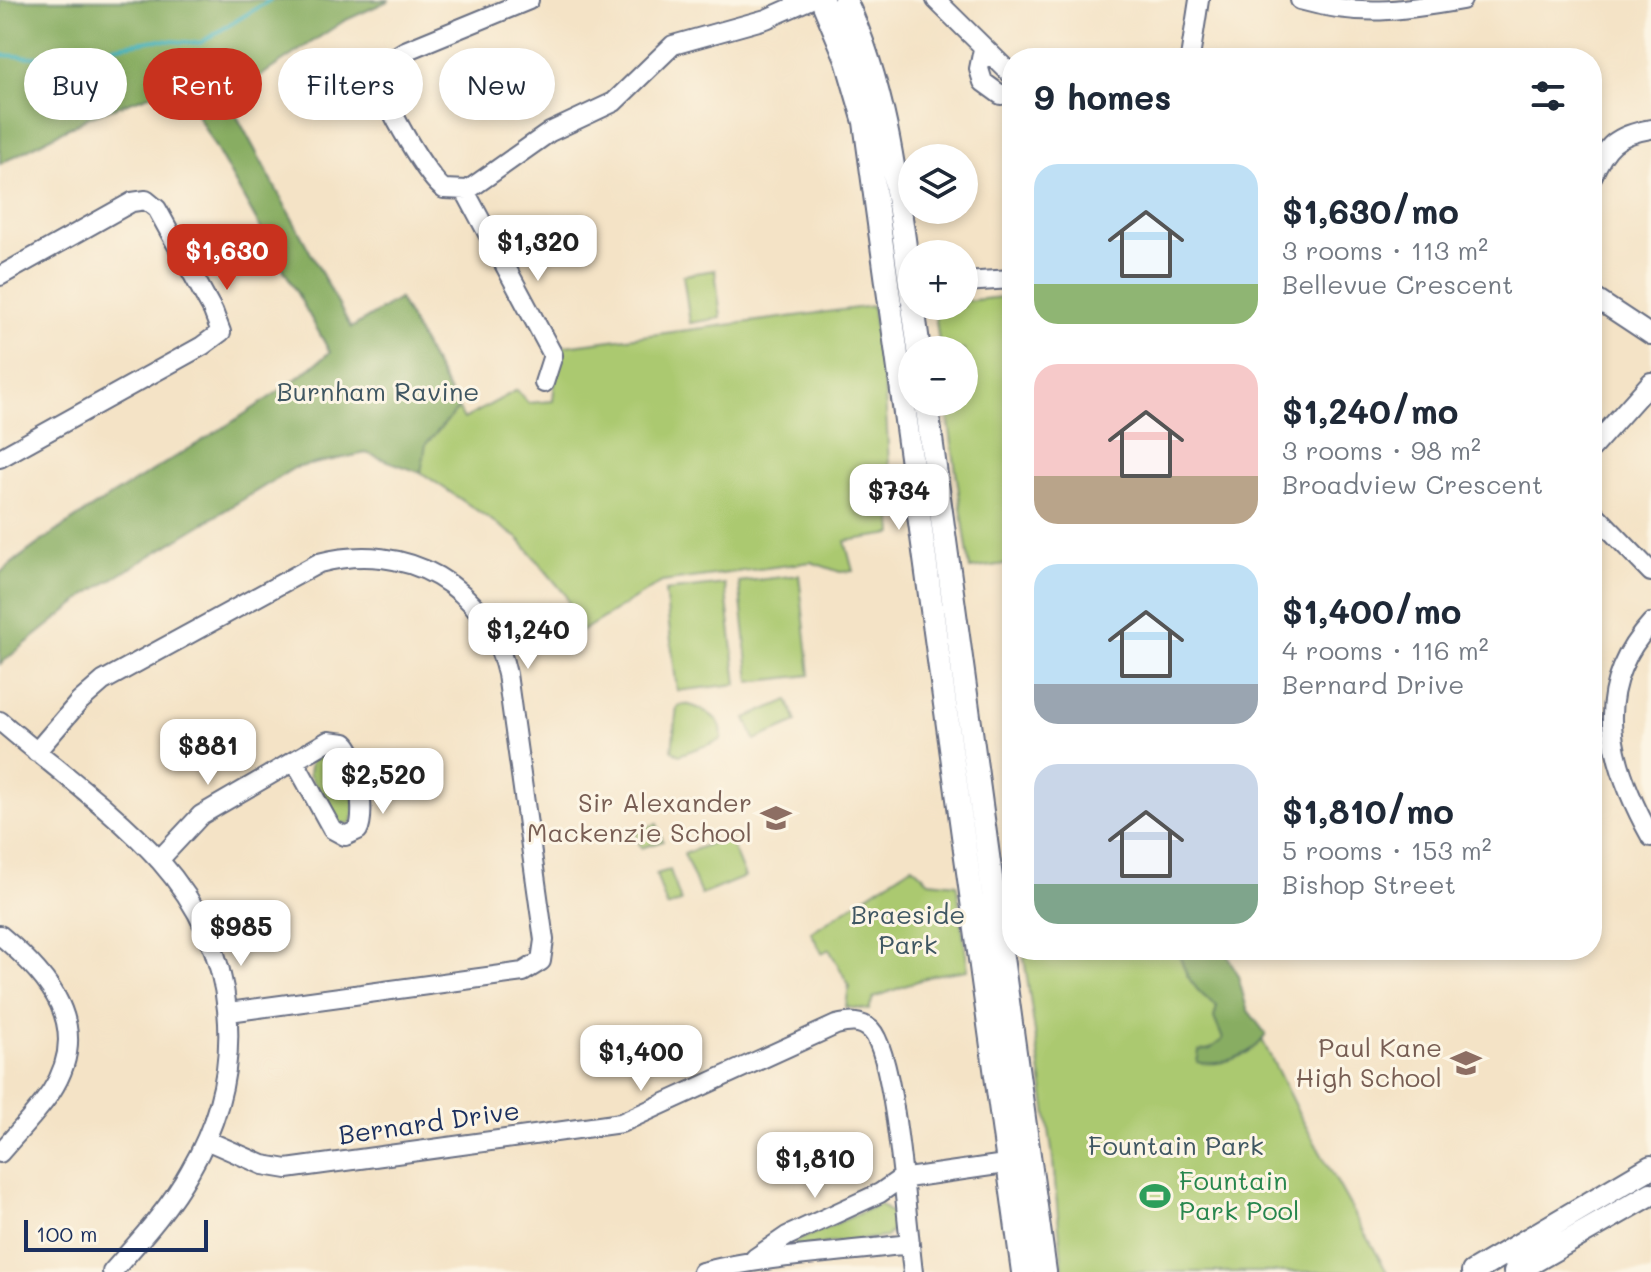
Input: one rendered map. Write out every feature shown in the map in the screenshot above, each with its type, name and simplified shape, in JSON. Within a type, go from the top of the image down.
[{"type":"main road","points":[[822,0],[860,100],[898,257]]},
{"type":"main road","points":[[845,0],[866,49],[887,129],[900,240]]},
{"type":"main road","points":[[910,320],[1019,1162],[1045,1272]]},
{"type":"main road","points":[[928,416],[1019,1162],[1023,1272]]},
{"type":"main road","points":[[1473,1272],[1651,1167]]},
{"type":"main road","points":[[1515,1272],[1651,1194]]},
{"type":"street","points":[[529,0],[405,51],[393,59],[386,71],[384,94],[430,176],[444,189],[465,191],[550,132],[614,102],[673,45],[766,19],[809,0]]},
{"type":"street","points":[[936,0],[1002,66]]},
{"type":"street","points":[[1192,48],[1199,0]]},
{"type":"street","points":[[1300,0],[1341,12],[1403,11],[1462,0]]},
{"type":"street","points":[[983,49],[979,69],[983,82],[1002,95]]},
{"type":"street","points":[[1602,155],[1614,140],[1651,129]]},
{"type":"street","points":[[465,191],[553,355],[544,383]]},
{"type":"street","points":[[0,276],[132,202],[146,200],[157,209],[213,311],[221,332],[202,346],[0,458]]},
{"type":"street","points":[[978,281],[1002,280]]},
{"type":"street","points":[[1602,303],[1651,335]]},
{"type":"street","points":[[1602,437],[1651,382]]},
{"type":"street","points":[[1602,521],[1651,572]]},
{"type":"street","points":[[36,752],[103,681],[319,563],[360,555],[402,560],[446,579],[479,610],[494,634],[507,674],[544,940],[541,961],[523,972],[229,1012]]},
{"type":"street","points":[[1651,623],[1635,644],[1621,673],[1612,722],[1614,753],[1622,781],[1651,837]]},
{"type":"street","points":[[0,721],[159,860],[181,887],[199,916],[214,951],[229,1012],[225,1076],[206,1140],[162,1214],[112,1272]]},
{"type":"street","points":[[159,860],[201,815],[328,741],[339,740],[349,746],[354,756],[362,816],[358,830],[345,836],[335,832],[295,762]]},
{"type":"street","points":[[0,935],[37,966],[52,985],[66,1032],[61,1069],[51,1092],[1,1149]]},
{"type":"street","name":"Bernard Drive","points":[[206,1140],[263,1165],[287,1169],[621,1123],[836,1025],[852,1022],[873,1032],[887,1068],[913,1272]]},
{"type":"street","points":[[755,1258],[787,1236],[880,1193],[900,1179],[1019,1162]]},
{"type":"street","points":[[702,1272],[755,1258],[804,1258],[909,1244]]},
{"type":"green space","name":"Burnham Ravine","points":[[0,0],[390,0],[344,21],[303,48],[278,48],[278,64],[262,75],[262,48],[143,48],[143,97],[127,103],[127,48],[24,48],[24,120],[83,120],[0,164]]},
{"type":"green space","points":[[200,120],[239,120],[351,328],[399,299],[464,419],[517,390],[528,403],[553,401],[558,347],[872,306],[885,394],[893,534],[845,541],[853,571],[840,572],[811,562],[662,582],[580,632],[565,594],[519,539],[413,467],[366,453],[294,468],[88,594],[0,664],[0,573],[81,515],[250,411],[330,352]]},
{"type":"green space","name":"Burnham Ravine","points":[[200,120],[239,120],[351,328],[399,299],[458,409],[426,444],[421,473],[366,453],[294,468],[88,594],[0,664],[0,573],[59,529],[268,399],[330,352]]},
{"type":"green space","points":[[715,270],[721,318],[690,323],[683,275]]},
{"type":"green space","points":[[1002,297],[1002,564],[970,569],[948,416],[978,416],[978,336],[938,336],[936,320],[978,320],[978,300]]},
{"type":"green space","points":[[799,575],[810,675],[750,682],[739,582]]},
{"type":"green space","points":[[725,584],[737,684],[677,691],[665,591]]},
{"type":"green space","points":[[788,700],[797,722],[755,740],[746,718]]},
{"type":"green space","points":[[686,704],[712,716],[722,733],[721,740],[679,755],[672,750],[677,707]]},
{"type":"green space","points":[[328,750],[342,753],[348,762],[353,790],[352,823],[338,824],[309,774],[311,761]]},
{"type":"green space","points":[[657,824],[663,841],[641,848],[635,831]]},
{"type":"green space","points":[[728,836],[745,877],[701,895],[684,854]]},
{"type":"green space","name":"Braeside Park","points":[[912,866],[929,881],[957,884],[968,970],[933,975],[873,998],[869,1010],[846,1007],[849,985],[829,949],[822,953],[811,932]]},
{"type":"green space","points":[[670,870],[681,902],[667,907],[656,874]]},
{"type":"green space","name":"Fountain Park","points":[[1024,960],[1222,960],[1299,1114],[1387,1272],[1063,1272],[1052,1150]]},
{"type":"green space","points":[[1181,960],[1230,960],[1247,1009],[1266,1034],[1254,1048],[1226,1061],[1197,1062],[1199,1051],[1210,1049],[1223,1039],[1214,1018],[1217,1006],[1203,995]]},
{"type":"green space","points":[[880,1204],[895,1217],[895,1227],[886,1237],[794,1247],[795,1242]]},
{"type":"waterway","points":[[0,55],[85,60],[111,47],[156,40],[200,43],[270,0]]},
{"type":"place","name":"Sir Alexander Mackenzie School","points":[[776,818]]},
{"type":"place","name":"Paul Kane High School","points":[[1466,1063]]},
{"type":"place","name":"Fountain Park Pool","points":[[1155,1196]]}]
